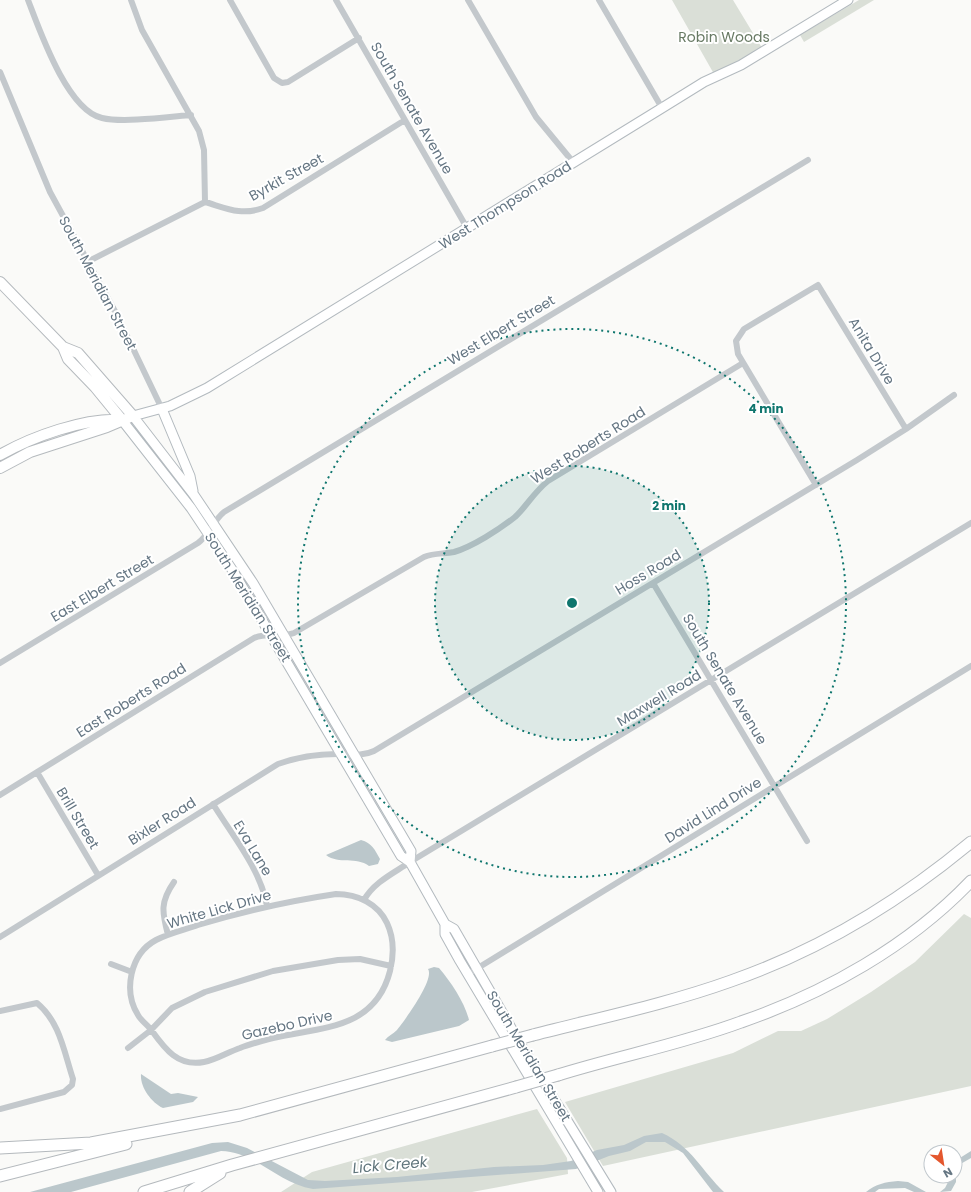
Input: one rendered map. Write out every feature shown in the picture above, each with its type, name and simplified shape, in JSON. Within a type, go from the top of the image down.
[{"type":"highway","points":[[0,1148],[91,1143],[240,1115],[699,991],[750,974],[785,960],[836,935],[885,906],[933,872],[971,842]]},
{"type":"highway","points":[[144,1192],[232,1165],[289,1151],[371,1126],[714,1031],[794,1002],[866,964],[901,940],[954,899],[971,881]]},
{"type":"highway","points":[[0,1176],[213,1120]]},
{"type":"highway","points":[[190,1192],[232,1165]]},
{"type":"main road","name":"West Thompson Road","points":[[133,416],[162,409],[207,388],[704,82],[741,65],[848,0]]},
{"type":"main road","name":"South Meridian Street","points":[[0,282],[63,347],[78,354],[133,416],[194,495],[211,528],[278,634],[349,755],[401,856],[410,862],[445,924],[446,934],[468,974],[598,1192]]},
{"type":"main road","name":"South Meridian Street","points":[[63,347],[68,359],[122,420],[177,489],[211,528],[278,634],[349,755]]},
{"type":"main road","name":"South Meridian Street","points":[[162,409],[190,476],[194,495]]},
{"type":"main road","points":[[0,468],[30,452],[107,427],[133,416]]},
{"type":"main road","points":[[0,455],[23,443],[49,433],[106,418],[122,420]]},
{"type":"main road","name":"South Meridian Street","points":[[445,924],[454,929],[611,1192]]},
{"type":"street","points":[[28,0],[53,62],[79,102],[88,112],[100,118],[111,120],[191,115]]},
{"type":"street","points":[[87,262],[205,202],[203,145],[199,131],[142,30],[130,0]]},
{"type":"street","points":[[230,0],[274,78],[282,83],[288,82],[358,38]]},
{"type":"street","name":"South Senate Avenue","points":[[336,0],[467,228]]},
{"type":"street","points":[[468,0],[536,117],[573,162]]},
{"type":"street","points":[[599,0],[662,108]]},
{"type":"street","name":"South Meridian Street","points":[[0,72],[43,177],[125,331],[162,409]]},
{"type":"street","name":"Byrkit Street","points":[[205,202],[239,212],[253,211],[263,208],[405,120]]},
{"type":"street","name":"West Elbert Street","points":[[211,528],[224,512],[808,160]]},
{"type":"street","name":"Anita Drive","points":[[743,363],[736,346],[737,338],[742,331],[818,284],[906,429]]},
{"type":"street","points":[[743,363],[816,485]]},
{"type":"street","name":"West Roberts Road","points":[[278,634],[294,633],[424,557],[434,553],[455,551],[468,546],[515,516],[535,492],[548,481],[743,363]]},
{"type":"street","name":"Hoss Road","points":[[349,755],[365,754],[374,751],[816,485],[906,429],[954,395]]},
{"type":"street","name":"Maxwell Road","points":[[364,900],[372,888],[379,882],[410,862],[971,523]]},
{"type":"street","name":"East Elbert Street","points":[[0,663],[198,543],[211,528]]},
{"type":"street","name":"South Senate Avenue","points":[[653,584],[776,786],[807,841]]},
{"type":"street","name":"East Roberts Road","points":[[0,795],[254,638],[278,634]]},
{"type":"street","name":"David Lind Drive","points":[[468,974],[971,666]]},
{"type":"street","name":"Bixler Road","points":[[0,937],[283,762],[349,755]]},
{"type":"street","name":"Brill Street","points":[[37,772],[98,876]]},
{"type":"street","name":"Eva Lane","points":[[213,804],[258,878],[264,892],[267,906]]},
{"type":"street","points":[[168,935],[164,920],[163,905],[166,895],[174,882]]},
{"type":"street","name":"White Lick Drive","points":[[151,1030],[138,1016],[130,998],[132,972],[146,945],[168,935],[243,911],[336,894],[349,894],[364,900],[378,911],[388,924],[392,945],[391,966]]},
{"type":"street","points":[[128,1048],[151,1030],[172,1008],[205,992],[260,975],[344,959],[360,959],[391,966]]},
{"type":"street","points":[[111,964],[132,972]]},
{"type":"street","name":"Gazebo Drive","points":[[151,1030],[163,1047],[173,1056],[190,1062],[204,1062],[254,1044],[284,1036],[329,1028],[348,1022],[362,1013],[376,999],[386,983],[391,966]]},
{"type":"street","points":[[0,1011],[37,1003],[47,1011],[55,1024],[73,1079],[72,1084],[64,1092],[0,1109]]},
{"type":"green space","name":"Robin Woods","points":[[672,0],[733,0],[762,48],[714,74]]},
{"type":"green space","points":[[859,0],[874,0],[804,42],[800,35]]},
{"type":"green space","points":[[964,914],[971,918],[971,1086],[603,1166],[565,1102],[733,1053],[778,1031],[801,1031],[827,1019],[871,992],[915,962]]},
{"type":"green space","points":[[537,1109],[567,1158],[568,1174],[472,1192],[281,1192],[312,1172]]},
{"type":"shaded area","points":[[361,840],[371,845],[375,850],[380,859],[378,864],[369,866],[359,861],[336,860],[326,855]]},
{"type":"shaded area","points":[[434,967],[439,968],[453,986],[461,1000],[469,1020],[459,1026],[392,1042],[385,1040],[397,1030],[412,1009],[427,981],[429,974],[428,969]]},
{"type":"shaded area","points":[[141,1074],[171,1094],[178,1093],[198,1097],[193,1102],[163,1108],[154,1102],[147,1094],[142,1084]]},
{"type":"shaded area","name":"Lick Creek","points":[[662,1133],[672,1138],[689,1152],[724,1192],[713,1192],[683,1153],[665,1142],[646,1142],[630,1151],[609,1156],[576,1169],[313,1189],[289,1181],[257,1162],[245,1157],[234,1153],[221,1151],[71,1192],[30,1192],[212,1143],[228,1142],[247,1148],[308,1180],[325,1181],[397,1177],[494,1167],[543,1165],[571,1161],[597,1150],[624,1145],[644,1136]]},
{"type":"shaded area","points":[[971,1151],[971,1158],[963,1163],[963,1156]]},
{"type":"shaded area","points":[[898,1181],[908,1182],[926,1192],[914,1192],[905,1188],[879,1189],[875,1192],[866,1192],[881,1184]]},
{"type":"shaded area","points":[[947,1184],[955,1184],[951,1191],[940,1192]]}]
